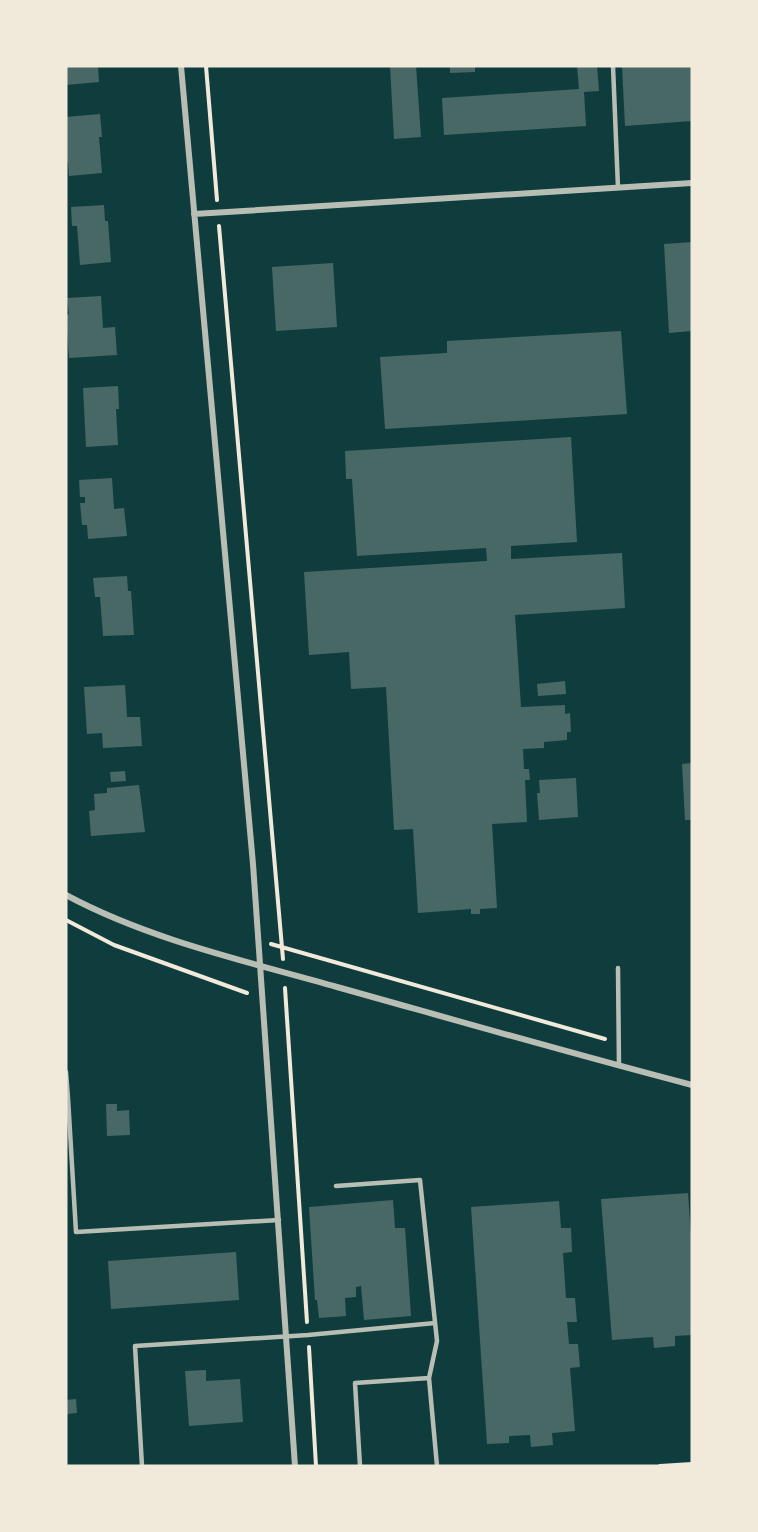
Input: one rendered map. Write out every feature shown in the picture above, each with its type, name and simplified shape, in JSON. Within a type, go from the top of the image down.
[{"type":"street","points":[[181,66],[264,998],[295,1466]]},
{"type":"street","points":[[194,214],[692,183]]},
{"type":"street","points":[[66,895],[154,933],[261,966],[692,1085]]},
{"type":"lane","points":[[612,66],[618,188]]},
{"type":"lane","points":[[618,969],[619,1066]]},
{"type":"lane","points":[[66,1072],[76,1232],[279,1220]]},
{"type":"lane","points":[[336,1186],[420,1180],[437,1341],[429,1378],[437,1466]]},
{"type":"lane","points":[[142,1466],[135,1346],[308,1335],[435,1323]]},
{"type":"lane","points":[[360,1466],[355,1383],[429,1378]]},
{"type":"path","points":[[206,66],[283,948],[316,1466]]},
{"type":"path","points":[[66,920],[114,945],[239,991],[286,1002]]},
{"type":"path","points":[[259,940],[619,1043]]},
{"type":"path","points":[[660,1466],[692,1464]]},
{"type":"building","points":[[66,66],[98,66],[99,82],[66,85]]},
{"type":"building","points":[[390,66],[416,66],[421,137],[394,139]]},
{"type":"building","points":[[450,66],[475,66],[475,72],[450,73]]},
{"type":"building","points":[[577,66],[597,66],[599,91],[584,92],[586,126],[444,135],[442,98],[579,89]]},
{"type":"building","points":[[622,66],[692,66],[692,121],[625,126]]},
{"type":"building","points":[[100,114],[102,173],[69,176],[68,162],[66,162],[66,117]]},
{"type":"building","points":[[104,205],[105,221],[108,221],[111,262],[80,265],[77,226],[72,226],[71,207]]},
{"type":"building","points":[[692,242],[692,331],[669,333],[664,244]]},
{"type":"building","points":[[333,263],[337,327],[276,331],[272,267]]},
{"type":"building","points":[[101,296],[103,328],[115,327],[117,355],[69,358],[67,298]]},
{"type":"building","points":[[621,331],[627,414],[385,429],[380,357],[447,353],[447,341]]},
{"type":"building","points":[[118,386],[119,409],[116,409],[118,445],[86,447],[83,388]]},
{"type":"building","points":[[571,437],[577,542],[511,546],[511,559],[622,553],[625,608],[515,615],[521,707],[565,705],[565,714],[570,713],[571,732],[567,732],[567,740],[544,742],[544,748],[523,749],[524,769],[529,769],[530,780],[525,780],[527,822],[492,824],[497,908],[480,909],[480,914],[471,914],[471,909],[418,913],[413,829],[394,830],[386,687],[351,689],[349,652],[309,655],[304,572],[487,561],[486,548],[357,556],[352,479],[346,479],[345,451]]},
{"type":"building","points":[[112,478],[114,509],[124,508],[127,536],[88,539],[87,525],[82,525],[80,503],[85,503],[85,497],[80,497],[79,480]]},
{"type":"building","points":[[127,576],[128,591],[131,591],[134,635],[103,636],[100,597],[95,597],[93,578]]},
{"type":"building","points":[[565,681],[566,694],[538,696],[537,684]]},
{"type":"building","points":[[125,685],[127,717],[140,717],[142,746],[103,748],[102,733],[87,734],[84,687]]},
{"type":"building","points":[[692,763],[692,820],[685,820],[682,764]]},
{"type":"building","points":[[125,771],[126,781],[111,782],[110,772]]},
{"type":"building","points":[[576,778],[578,817],[539,820],[537,793],[540,793],[539,780]]},
{"type":"building","points":[[139,785],[145,832],[91,836],[89,811],[95,810],[94,794],[107,793],[107,788]]},
{"type":"building","points":[[106,1104],[117,1104],[117,1111],[129,1110],[130,1135],[107,1136]]},
{"type":"building","points":[[688,1193],[692,1251],[692,1335],[675,1336],[675,1346],[654,1348],[653,1337],[612,1340],[601,1199]]},
{"type":"building","points":[[393,1200],[395,1228],[405,1228],[411,1316],[364,1320],[361,1286],[356,1287],[356,1297],[345,1298],[346,1316],[319,1318],[317,1300],[315,1300],[309,1207]]},
{"type":"building","points":[[559,1201],[561,1228],[571,1228],[572,1252],[563,1253],[566,1298],[575,1298],[577,1322],[567,1322],[569,1344],[578,1344],[580,1367],[570,1368],[575,1431],[552,1433],[553,1445],[531,1447],[530,1435],[509,1436],[509,1443],[487,1444],[471,1207]]},
{"type":"building","points":[[236,1252],[239,1300],[111,1309],[108,1261]]},
{"type":"building","points":[[206,1370],[206,1381],[240,1379],[243,1422],[189,1426],[185,1371]]},
{"type":"building","points":[[76,1399],[77,1413],[66,1414],[66,1400]]}]
